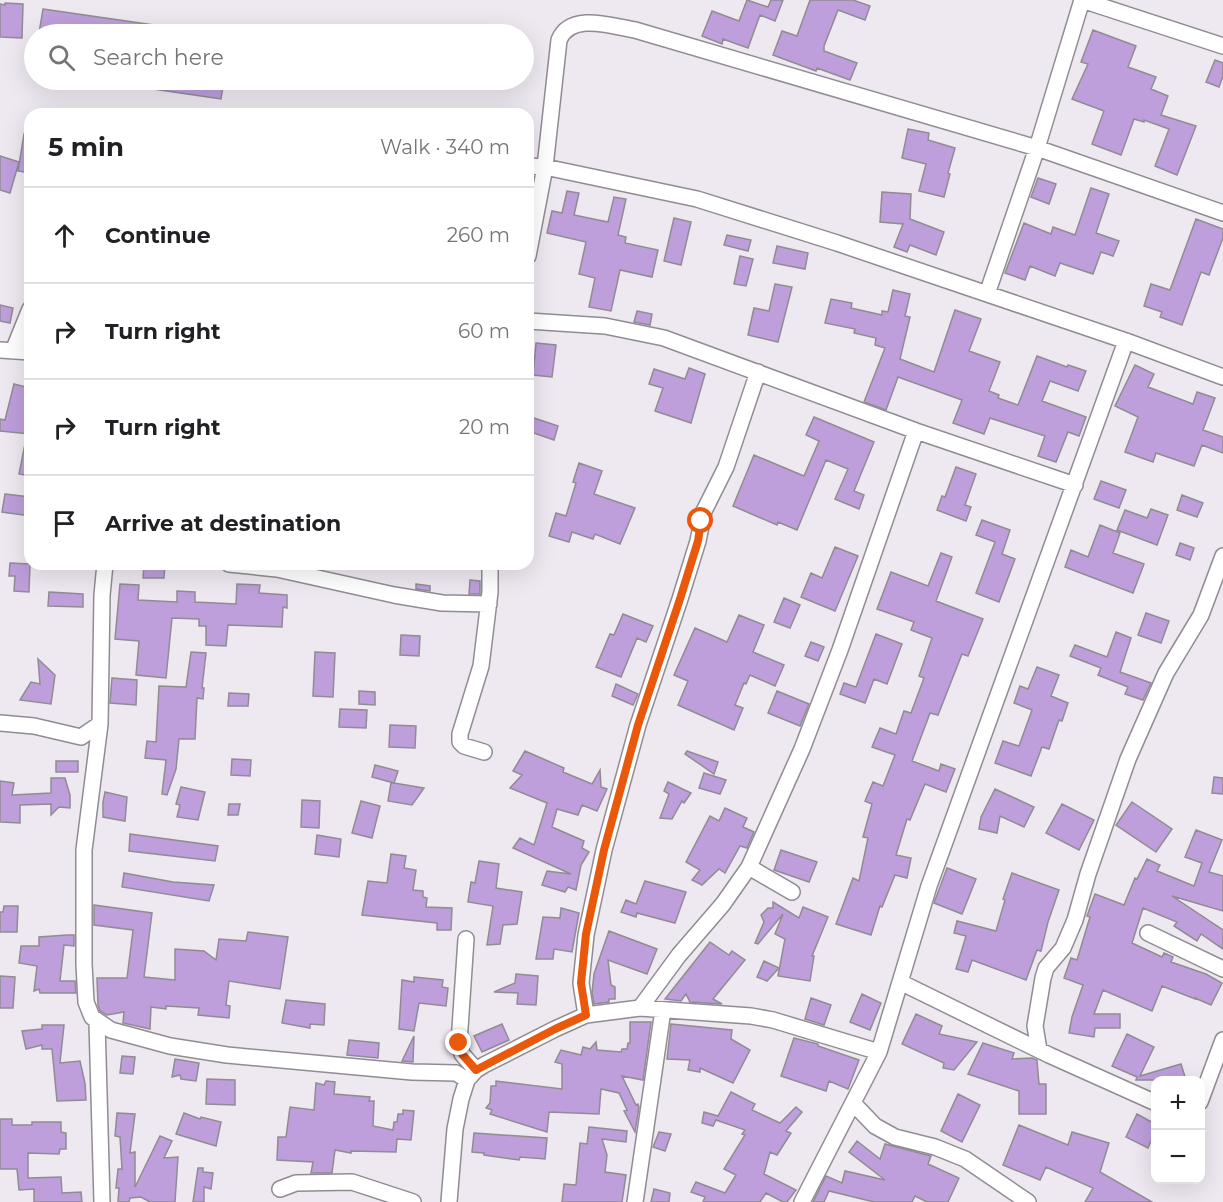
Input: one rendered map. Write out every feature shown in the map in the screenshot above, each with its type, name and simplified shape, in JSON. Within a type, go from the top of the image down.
[{"type":"street","points":[[987,294],[1037,148],[1082,0],[1223,46]]},
{"type":"street","points":[[534,223],[544,167],[559,40],[568,27],[576,24],[635,30],[1037,148],[1223,213]]},
{"type":"street","points":[[534,166],[696,199],[837,243],[1126,341],[1223,377]]},
{"type":"street","points":[[24,320],[7,350],[24,351]]},
{"type":"street","points":[[534,321],[605,326],[664,338],[916,431],[1075,485]]},
{"type":"street","points":[[802,1202],[879,1052],[929,886],[1126,341]]},
{"type":"street","points":[[586,1015],[581,983],[586,934],[604,850],[638,725],[698,541],[704,511],[726,467],[758,372]]},
{"type":"street","points":[[640,1008],[679,955],[723,904],[749,867],[802,749],[876,552],[916,431]]},
{"type":"street","points":[[1039,1050],[1035,1026],[1046,968],[1063,948],[1075,920],[1088,874],[1128,759],[1166,673],[1201,615],[1223,556]]},
{"type":"street","points":[[104,570],[100,724],[84,850],[84,964],[87,1008],[97,1022],[111,1030],[170,1046],[227,1055],[412,1072],[472,1075],[555,1029],[586,1015],[640,1008],[751,1016],[773,1020],[879,1052]]},
{"type":"street","points":[[290,570],[394,595],[442,603],[489,604]]},
{"type":"street","points":[[484,752],[464,746],[460,742],[460,734],[478,680],[489,604],[490,570]]},
{"type":"street","points":[[0,723],[34,726],[81,737],[100,724]]},
{"type":"street","points":[[81,737],[94,771]]},
{"type":"street","points":[[749,867],[792,892]]},
{"type":"street","points":[[1148,933],[1223,969]]},
{"type":"street","points":[[449,1202],[455,1129],[472,1075],[459,1043],[466,939]]},
{"type":"street","points":[[900,982],[1039,1050],[1151,1101]]},
{"type":"street","points":[[635,1202],[663,1010]]},
{"type":"street","points":[[97,1022],[102,1202]]},
{"type":"street","points":[[1016,1039],[1035,1026]]},
{"type":"street","points":[[1205,1089],[1223,1040]]},
{"type":"street","points":[[853,1103],[875,1125],[895,1137],[935,1147],[965,1159],[1027,1202]]},
{"type":"street","points":[[280,1189],[296,1183],[352,1182],[413,1202]]},
{"type":"street","points":[[1001,1202],[1002,1185]]},
{"type":"building","points":[[747,0],[768,7],[771,0],[783,0],[775,21],[760,15],[748,48],[723,39],[722,44],[702,36],[712,11],[739,21]]},
{"type":"building","points":[[810,0],[853,0],[870,6],[865,20],[838,10],[824,46],[824,51],[857,63],[850,80],[817,68],[816,71],[773,55],[782,31],[797,36]]},
{"type":"building","points":[[5,3],[23,4],[22,38],[0,37],[0,4],[5,5]]},
{"type":"building","points":[[43,9],[146,24],[40,24]]},
{"type":"building","points":[[1093,30],[1136,46],[1128,67],[1156,77],[1151,89],[1168,96],[1161,115],[1196,126],[1177,175],[1155,166],[1169,129],[1134,119],[1121,155],[1092,144],[1104,111],[1072,99],[1088,64],[1081,62]]},
{"type":"building","points":[[1215,60],[1223,63],[1223,76],[1219,87],[1206,82]]},
{"type":"building","points":[[160,90],[222,90],[221,99]]},
{"type":"building","points":[[908,129],[929,133],[928,140],[955,148],[944,197],[919,191],[926,164],[902,158]]},
{"type":"building","points":[[24,134],[24,172],[18,171]]},
{"type":"building","points":[[0,156],[19,162],[10,193],[0,190]]},
{"type":"building","points":[[1038,178],[1056,184],[1049,204],[1031,197]]},
{"type":"building","points":[[1091,188],[1109,194],[1096,233],[1119,241],[1113,256],[1101,252],[1093,274],[1060,263],[1055,276],[1030,266],[1025,280],[1005,273],[1024,223],[1051,234],[1053,227],[1075,235]]},
{"type":"building","points":[[567,191],[579,193],[574,215],[608,222],[614,197],[626,199],[618,235],[626,237],[625,243],[658,250],[652,277],[620,270],[611,311],[589,307],[595,278],[579,274],[586,242],[547,233],[552,211],[562,213]]},
{"type":"building","points":[[882,192],[911,194],[910,219],[944,232],[936,255],[910,245],[907,252],[894,247],[903,224],[880,222]]},
{"type":"building","points":[[674,218],[691,222],[681,265],[664,261]]},
{"type":"building","points":[[1196,219],[1223,229],[1223,238],[1209,275],[1201,272],[1182,325],[1160,317],[1162,312],[1144,306],[1151,284],[1170,290]]},
{"type":"building","points":[[727,235],[751,240],[748,251],[724,245]]},
{"type":"building","points":[[777,246],[808,253],[805,269],[773,263]]},
{"type":"building","points":[[740,256],[753,259],[746,286],[734,284]]},
{"type":"building","points":[[775,284],[792,287],[778,342],[748,335],[754,308],[769,311]]},
{"type":"building","points":[[893,290],[910,294],[905,316],[910,317],[900,359],[934,372],[955,310],[981,319],[969,351],[1000,362],[989,391],[999,395],[998,398],[1018,405],[1037,356],[1086,371],[1078,391],[1050,381],[1042,401],[1086,417],[1079,436],[1068,432],[1056,462],[1038,456],[1045,436],[990,418],[984,434],[953,423],[962,400],[898,377],[886,410],[864,402],[885,348],[875,345],[876,338],[854,333],[855,329],[825,323],[831,299],[852,303],[851,308],[882,315],[882,311],[888,312]]},
{"type":"building","points":[[0,305],[13,308],[10,323],[0,321]]},
{"type":"building","points":[[637,311],[652,314],[650,325],[634,322]]},
{"type":"building","points":[[536,343],[556,345],[552,377],[534,375]]},
{"type":"building","points":[[1135,365],[1154,374],[1148,387],[1193,404],[1197,392],[1215,398],[1203,430],[1223,437],[1223,453],[1202,445],[1194,466],[1156,453],[1153,462],[1125,452],[1138,417],[1115,406]]},
{"type":"building","points":[[689,368],[705,374],[691,423],[655,411],[663,388],[649,384],[654,369],[685,379]]},
{"type":"building","points":[[14,384],[24,386],[24,433],[0,431],[0,419],[5,420]]},
{"type":"building","points":[[814,417],[874,442],[854,491],[864,495],[859,509],[835,499],[848,469],[826,460],[797,530],[778,522],[777,525],[733,506],[754,455],[804,476],[819,441],[806,435]]},
{"type":"building","points":[[534,418],[558,426],[554,440],[534,433]]},
{"type":"building","points":[[24,449],[24,475],[19,474]]},
{"type":"building","points":[[579,463],[602,471],[594,494],[635,508],[620,544],[595,534],[593,539],[572,532],[569,542],[549,536],[556,513],[566,516],[576,483],[573,482]]},
{"type":"building","points":[[956,467],[976,474],[965,505],[971,507],[966,521],[937,510],[942,496],[945,497]]},
{"type":"building","points":[[1101,481],[1126,490],[1119,508],[1094,499]]},
{"type":"building","points":[[5,494],[24,496],[24,515],[2,512]]},
{"type":"building","points":[[1182,495],[1203,503],[1197,517],[1177,510]]},
{"type":"building","points":[[1151,509],[1168,515],[1157,545],[1117,530],[1125,510],[1147,518]]},
{"type":"building","points":[[982,520],[1010,530],[1002,554],[1015,559],[999,602],[976,593],[995,542],[976,535]]},
{"type":"building","points":[[1100,525],[1120,533],[1113,553],[1144,564],[1133,593],[1065,567],[1071,550],[1088,557]]},
{"type":"building","points":[[1180,543],[1194,548],[1190,560],[1176,555]]},
{"type":"building","points":[[835,547],[858,556],[835,611],[801,597],[811,573],[822,578]]},
{"type":"building","points":[[941,553],[952,557],[936,601],[983,619],[968,656],[962,654],[938,715],[930,713],[912,761],[939,771],[941,764],[955,769],[946,792],[925,784],[910,820],[907,819],[896,855],[911,858],[907,878],[895,875],[882,907],[880,906],[871,935],[836,924],[853,878],[859,881],[868,838],[863,837],[872,804],[865,801],[873,782],[883,786],[895,755],[872,747],[880,728],[896,734],[904,711],[911,713],[924,678],[919,676],[932,638],[911,630],[914,622],[877,609],[891,572],[928,586]]},
{"type":"building","points":[[10,563],[24,564],[24,570],[30,570],[29,592],[14,591],[15,576],[9,576]]},
{"type":"building","points":[[144,570],[165,570],[164,578],[143,578]]},
{"type":"building","points":[[470,580],[480,581],[480,594],[469,594]]},
{"type":"building","points":[[120,584],[139,585],[138,600],[177,602],[177,591],[195,592],[195,602],[236,604],[237,584],[260,585],[259,593],[287,595],[287,608],[283,607],[282,627],[228,625],[226,646],[206,645],[206,626],[199,626],[199,619],[172,618],[166,678],[136,675],[139,641],[115,639]]},
{"type":"building","points":[[416,584],[430,586],[430,591],[416,589]]},
{"type":"building","points":[[49,592],[83,594],[83,607],[48,606]]},
{"type":"building","points":[[784,598],[800,605],[790,628],[774,622]]},
{"type":"building","points":[[1146,613],[1169,621],[1161,643],[1138,635]]},
{"type":"building","points":[[623,614],[653,626],[646,642],[637,638],[621,677],[596,667],[610,634],[614,635]]},
{"type":"building","points":[[739,615],[764,625],[753,652],[784,665],[775,686],[750,675],[735,705],[743,708],[734,730],[678,705],[688,681],[674,675],[695,628],[727,642]]},
{"type":"building","points":[[1116,632],[1131,638],[1120,672],[1151,683],[1143,700],[1125,694],[1128,687],[1098,675],[1101,668],[1070,656],[1075,645],[1107,657]]},
{"type":"building","points":[[876,634],[902,644],[887,684],[874,679],[865,703],[840,694],[844,683],[856,687]]},
{"type":"building","points":[[401,635],[420,636],[419,656],[400,655]]},
{"type":"building","points":[[811,642],[824,647],[818,661],[805,656]]},
{"type":"building","points":[[191,652],[206,653],[203,699],[197,698],[195,739],[179,739],[176,769],[167,795],[162,794],[166,760],[145,758],[147,741],[156,742],[159,686],[186,687]]},
{"type":"building","points":[[315,652],[335,653],[333,697],[313,696]]},
{"type":"building","points":[[38,659],[55,675],[51,704],[20,700],[31,682],[40,684]]},
{"type":"building","points":[[1037,667],[1059,675],[1051,696],[1068,703],[1062,721],[1059,720],[1049,749],[1042,747],[1031,776],[995,763],[1003,741],[1019,746],[1032,710],[1014,703],[1020,686],[1028,689]]},
{"type":"building","points":[[112,678],[137,680],[136,705],[110,703]]},
{"type":"building","points":[[616,684],[638,694],[633,705],[612,696]]},
{"type":"building","points":[[359,691],[375,692],[375,705],[359,704]]},
{"type":"building","points":[[777,691],[809,704],[800,726],[768,713]]},
{"type":"building","points":[[229,693],[249,694],[248,706],[228,706]]},
{"type":"building","points":[[340,709],[367,710],[366,728],[339,727]]},
{"type":"building","points":[[390,725],[416,726],[415,748],[389,747]]},
{"type":"building","points":[[525,751],[564,768],[563,772],[592,784],[600,770],[601,787],[607,789],[597,811],[582,805],[578,815],[557,809],[552,827],[584,841],[582,848],[589,852],[581,865],[576,890],[568,887],[565,892],[542,885],[547,871],[571,874],[513,848],[520,838],[534,845],[547,803],[510,788],[522,775],[513,771]]},
{"type":"building","points":[[687,751],[718,762],[714,774],[685,754]]},
{"type":"building","points":[[232,759],[251,760],[250,776],[231,775]]},
{"type":"building","points":[[56,761],[78,761],[78,772],[56,772]]},
{"type":"building","points":[[375,765],[398,771],[394,783],[372,777]]},
{"type":"building","points":[[704,773],[726,780],[720,794],[699,788]]},
{"type":"building","points":[[1214,777],[1223,778],[1223,794],[1212,793]]},
{"type":"building","points":[[51,778],[65,778],[70,795],[70,808],[59,807],[51,815],[51,804],[20,805],[20,823],[0,822],[0,781],[14,783],[12,795],[51,793]]},
{"type":"building","points":[[668,782],[691,793],[684,803],[682,801],[672,819],[660,818],[669,794],[664,791]]},
{"type":"building","points":[[391,783],[424,788],[412,805],[388,801]]},
{"type":"building","points":[[181,787],[205,792],[198,820],[177,817],[180,805],[176,804]]},
{"type":"building","points":[[995,789],[1034,807],[1024,827],[1000,816],[997,833],[979,829],[981,817]]},
{"type":"building","points":[[105,792],[127,797],[125,821],[103,817]]},
{"type":"building","points":[[302,800],[320,801],[319,828],[301,827]]},
{"type":"building","points":[[361,801],[380,806],[372,838],[352,833]]},
{"type":"building","points":[[1132,802],[1172,829],[1156,852],[1116,825]]},
{"type":"building","points":[[229,804],[240,804],[238,815],[228,815]]},
{"type":"building","points":[[1062,804],[1094,820],[1079,850],[1046,833]]},
{"type":"building","points":[[725,808],[747,818],[743,827],[754,832],[747,848],[740,846],[725,873],[719,869],[702,885],[692,880],[700,870],[686,862],[710,816],[719,821]]},
{"type":"building","points":[[1196,830],[1222,840],[1209,872],[1223,876],[1223,911],[1172,896],[1223,930],[1223,949],[1201,934],[1197,941],[1174,926],[1177,922],[1143,908],[1132,943],[1162,957],[1164,953],[1173,957],[1171,962],[1206,974],[1222,983],[1211,1005],[1162,986],[1152,1011],[1103,990],[1094,1014],[1120,1014],[1120,1028],[1095,1028],[1094,1037],[1069,1033],[1083,985],[1064,978],[1071,958],[1077,960],[1090,917],[1087,916],[1095,894],[1124,905],[1135,878],[1137,879],[1147,859],[1160,865],[1157,871],[1194,886],[1202,863],[1185,857]]},
{"type":"building","points":[[130,834],[218,846],[215,861],[129,851]]},
{"type":"building","points":[[317,835],[341,839],[339,857],[315,854]]},
{"type":"building","points":[[781,850],[817,862],[809,882],[774,870]]},
{"type":"building","points":[[391,854],[406,856],[404,868],[416,870],[413,890],[423,891],[423,897],[427,898],[426,907],[452,908],[451,930],[437,930],[437,923],[362,915],[368,881],[387,883]]},
{"type":"building","points":[[479,861],[499,864],[496,888],[522,892],[517,924],[503,925],[500,944],[487,945],[493,906],[468,902],[471,882],[475,883]]},
{"type":"building","points":[[947,868],[976,879],[962,914],[934,903]]},
{"type":"building","points":[[124,873],[173,882],[214,885],[209,901],[122,887]]},
{"type":"building","points":[[1012,873],[1059,890],[1041,951],[1037,950],[1026,980],[972,960],[968,972],[956,969],[966,936],[954,933],[957,921],[996,931]]},
{"type":"building","points":[[645,881],[686,892],[675,923],[637,913],[636,917],[621,912],[626,900],[636,904]]},
{"type":"building","points":[[773,902],[799,918],[803,907],[828,917],[812,956],[814,956],[810,981],[778,976],[785,939],[775,934],[783,914],[758,944],[755,943],[764,922],[761,915],[768,908],[773,908]]},
{"type":"building","points":[[94,905],[152,913],[144,977],[175,980],[175,949],[204,951],[216,960],[219,939],[246,941],[248,932],[288,937],[280,989],[229,981],[226,1005],[230,1006],[229,1018],[198,1015],[199,1008],[166,1006],[166,1009],[151,1007],[150,1029],[123,1023],[124,1012],[107,1015],[100,1011],[97,978],[127,978],[133,930],[94,925]]},
{"type":"building","points":[[4,906],[18,906],[17,932],[0,932],[0,912],[3,912]]},
{"type":"building","points":[[561,908],[579,913],[572,952],[554,949],[553,959],[536,959],[543,917],[560,918]]},
{"type":"building","points":[[609,931],[657,949],[647,974],[608,960],[611,985],[615,987],[615,999],[594,1004],[592,993],[594,974]]},
{"type":"building","points":[[74,935],[74,946],[64,945],[60,981],[75,981],[76,993],[40,993],[39,989],[34,991],[37,966],[19,963],[21,946],[39,946],[39,937]]},
{"type":"building","points":[[710,942],[729,955],[732,951],[745,960],[713,999],[722,1004],[690,1002],[686,994],[681,1001],[665,999]]},
{"type":"building","points":[[764,961],[779,968],[767,981],[757,977]]},
{"type":"building","points":[[516,974],[538,976],[536,1005],[517,1004],[518,993],[494,992],[515,983]]},
{"type":"building","points":[[0,976],[15,977],[13,1008],[0,1008]]},
{"type":"building","points":[[414,977],[443,980],[442,987],[448,988],[446,1006],[419,1003],[414,1031],[399,1029],[402,980],[414,982]]},
{"type":"building","points":[[862,994],[881,1003],[870,1030],[850,1022]]},
{"type":"building","points":[[811,998],[831,1005],[824,1025],[805,1019]]},
{"type":"building","points":[[286,1000],[325,1004],[324,1025],[310,1024],[310,1028],[282,1023]]},
{"type":"building","points":[[916,1014],[942,1026],[939,1034],[977,1042],[954,1070],[943,1068],[944,1063],[902,1044]]},
{"type":"building","points":[[630,1022],[651,1022],[643,1080],[622,1076],[639,1107],[635,1132],[624,1111],[627,1110],[619,1093],[601,1089],[599,1114],[549,1112],[547,1132],[490,1114],[492,1110],[486,1108],[490,1103],[491,1086],[496,1086],[496,1081],[562,1089],[562,1064],[555,1062],[561,1050],[581,1055],[583,1047],[590,1049],[596,1042],[597,1050],[621,1052],[622,1049],[627,1049],[630,1043]]},
{"type":"building","points":[[502,1024],[509,1040],[482,1052],[474,1036]]},
{"type":"building","points":[[671,1024],[732,1030],[731,1039],[750,1050],[733,1083],[700,1068],[700,1072],[688,1070],[690,1060],[667,1059]]},
{"type":"building","points":[[42,1025],[64,1025],[60,1063],[80,1061],[86,1100],[57,1101],[52,1049],[42,1049],[42,1045],[26,1049],[22,1031],[42,1029]]},
{"type":"building","points":[[1127,1034],[1154,1047],[1140,1076],[1181,1064],[1185,1076],[1151,1076],[1151,1080],[1136,1080],[1137,1077],[1112,1066]]},
{"type":"building","points":[[414,1036],[413,1062],[402,1061]]},
{"type":"building","points":[[794,1038],[818,1044],[818,1046],[859,1060],[848,1089],[829,1081],[826,1091],[781,1076]]},
{"type":"building","points":[[349,1040],[379,1043],[378,1058],[347,1055]]},
{"type":"building","points":[[983,1043],[1014,1053],[1012,1059],[1037,1060],[1039,1084],[1046,1084],[1046,1114],[1019,1114],[1019,1091],[968,1074]]},
{"type":"building","points":[[122,1056],[135,1057],[133,1074],[120,1073]]},
{"type":"building","points":[[175,1059],[199,1063],[196,1081],[181,1079],[180,1075],[172,1077]]},
{"type":"building","points":[[207,1079],[235,1080],[235,1105],[206,1104]]},
{"type":"building","points":[[326,1081],[335,1082],[334,1094],[370,1097],[369,1101],[374,1101],[373,1126],[393,1130],[398,1114],[403,1114],[403,1110],[414,1111],[411,1140],[397,1139],[396,1152],[351,1151],[351,1153],[335,1150],[332,1173],[311,1173],[313,1162],[277,1160],[278,1137],[286,1137],[290,1107],[314,1110],[316,1083],[324,1085]]},
{"type":"building","points":[[731,1092],[755,1104],[752,1110],[780,1123],[796,1107],[802,1112],[786,1131],[791,1133],[777,1155],[770,1152],[764,1174],[796,1190],[787,1202],[766,1193],[760,1202],[703,1202],[705,1197],[691,1192],[696,1182],[725,1193],[736,1175],[724,1169],[745,1135],[742,1134],[745,1130],[716,1120],[713,1126],[702,1123],[704,1112],[718,1116]]},
{"type":"building","points":[[958,1094],[980,1105],[962,1142],[941,1131]]},
{"type":"building","points":[[117,1113],[135,1114],[130,1153],[135,1152],[135,1187],[160,1136],[172,1141],[164,1158],[178,1157],[175,1202],[150,1202],[141,1197],[130,1198],[129,1202],[118,1202],[119,1188],[116,1188],[118,1169],[122,1169],[120,1137],[115,1136]]},
{"type":"building","points":[[184,1113],[200,1119],[201,1117],[221,1122],[216,1146],[176,1134]]},
{"type":"building","points":[[1137,1114],[1151,1122],[1151,1141],[1148,1148],[1126,1137]]},
{"type":"building","points":[[0,1119],[12,1119],[12,1125],[61,1122],[61,1132],[66,1133],[66,1149],[60,1149],[59,1154],[28,1153],[28,1178],[61,1177],[62,1193],[81,1192],[82,1202],[34,1202],[34,1189],[19,1190],[17,1169],[0,1169]]},
{"type":"building","points":[[1019,1125],[1068,1145],[1072,1132],[1109,1143],[1100,1172],[1152,1202],[1085,1202],[1093,1188],[1046,1167],[1040,1180],[1003,1165]]},
{"type":"building","points":[[589,1127],[627,1131],[626,1142],[602,1139],[607,1155],[605,1172],[626,1175],[622,1202],[562,1202],[564,1184],[576,1185],[580,1143],[587,1144]]},
{"type":"building","points":[[659,1132],[671,1134],[665,1151],[653,1147]]},
{"type":"building","points":[[474,1133],[547,1138],[545,1159],[520,1157],[519,1160],[472,1152]]},
{"type":"building","points":[[857,1141],[880,1159],[885,1144],[931,1156],[928,1164],[959,1178],[948,1202],[927,1202],[915,1196],[912,1202],[874,1202],[829,1191],[824,1202],[813,1202],[826,1176],[842,1183],[845,1171],[885,1180],[849,1152]]},
{"type":"building","points":[[198,1168],[203,1168],[203,1172],[213,1173],[211,1189],[204,1187],[204,1202],[193,1202]]},
{"type":"building","points":[[654,1189],[670,1193],[669,1202],[651,1202]]},
{"type":"route","points":[[459,1043],[462,1054],[476,1070],[586,1015],[581,983],[586,934],[604,850],[638,725],[698,541],[701,521]]}]
